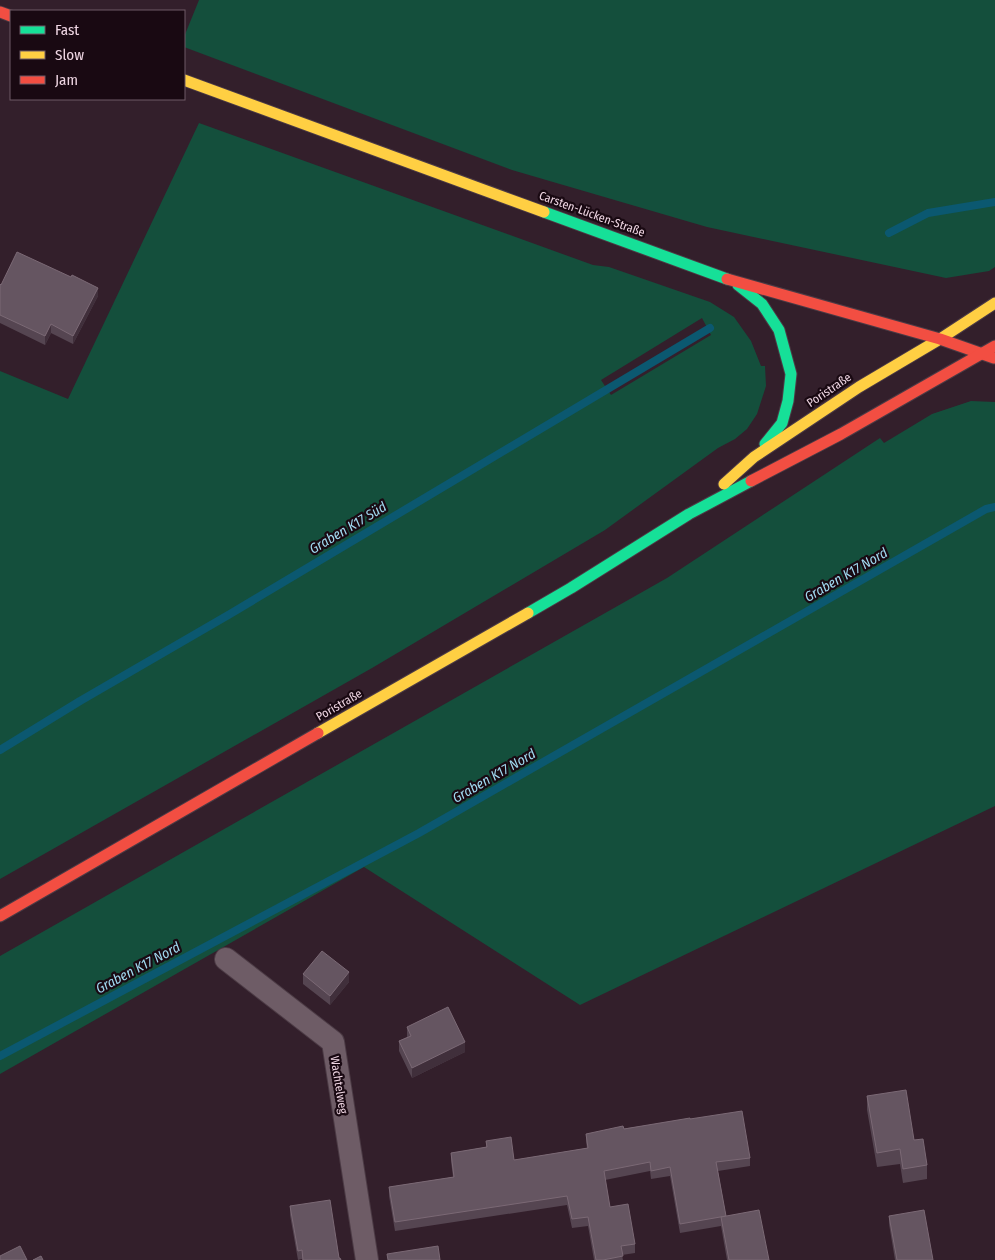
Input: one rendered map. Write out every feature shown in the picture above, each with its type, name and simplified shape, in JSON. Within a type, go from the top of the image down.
[{"type":"main road","name":"Carsten-Lücken-Straße","points":[[185,80],[734,281],[940,338],[995,359]]},
{"type":"main road","points":[[734,281],[762,304],[779,330],[791,374],[788,401],[782,422],[754,457]]},
{"type":"main road","name":"Poristraße","points":[[689,514],[754,457],[859,387],[995,303]]},
{"type":"main road","name":"Poristraße","points":[[0,916],[571,588],[689,514],[854,426],[995,346]]},
{"type":"street","name":"Wachtelweg","points":[[226,959],[332,1042],[367,1260]]},
{"type":"green space","points":[[199,0],[995,0],[995,267],[989,271],[946,278],[707,227],[512,170],[185,47],[185,35]]},
{"type":"green space","points":[[199,123],[593,265],[609,267],[710,302],[734,317],[751,341],[761,366],[765,366],[766,386],[757,414],[747,429],[605,530],[372,668],[0,879],[0,371],[68,399]],"holes":[[[702,318],[711,335],[611,395],[601,380]]]},
{"type":"green space","points":[[971,401],[995,402],[995,806],[580,1005],[364,867],[0,1074],[0,956],[667,578],[880,438],[884,443],[932,414]]},
{"type":"building","points":[[17,252],[98,288],[73,336],[51,324],[45,336],[0,315],[0,284]]},
{"type":"building","points":[[322,951],[349,972],[330,996],[303,974]]},
{"type":"building","points":[[448,1007],[465,1042],[412,1068],[399,1041],[411,1036],[407,1027]]},
{"type":"building","points":[[906,1090],[914,1140],[923,1139],[927,1165],[903,1169],[900,1149],[877,1153],[867,1096]]},
{"type":"building","points":[[742,1111],[750,1158],[716,1162],[726,1216],[680,1224],[670,1167],[651,1171],[650,1162],[604,1171],[610,1207],[628,1204],[635,1244],[621,1246],[623,1256],[596,1260],[588,1217],[572,1219],[567,1196],[395,1222],[389,1187],[454,1177],[451,1153],[487,1147],[486,1141],[511,1137],[514,1160],[588,1148],[586,1134],[623,1126],[624,1129]]},
{"type":"building","points":[[330,1200],[339,1258],[341,1260],[303,1260],[302,1250],[298,1251],[290,1206]]},
{"type":"building","points":[[759,1210],[769,1260],[729,1260],[721,1217]]},
{"type":"building","points":[[924,1210],[933,1260],[897,1260],[889,1216]]},
{"type":"building","points":[[20,1246],[27,1260],[0,1260],[0,1256]]},
{"type":"building","points":[[438,1246],[440,1260],[388,1260],[387,1254]]},
{"type":"building","points":[[41,1256],[43,1260],[33,1260]]},
{"type":"waterway","name":"Graben K17 Süd","points":[[889,233],[928,213],[995,202]]},
{"type":"waterway","name":"Graben K17 Süd","points":[[0,750],[710,328]]},
{"type":"waterway","name":"Graben K17 Nord","points":[[0,1056],[419,833],[986,509],[995,507]]},
{"type":"traffic: fast","points":[[544,212],[727,279]]},
{"type":"traffic: fast","points":[[738,285],[762,304],[779,330],[791,374],[788,401],[782,423],[765,444]]},
{"type":"traffic: fast","points":[[528,613],[689,514],[751,481]]},
{"type":"traffic: slow","points":[[185,80],[544,212]]},
{"type":"traffic: slow","points":[[724,484],[754,457],[859,387],[940,339],[995,303]]},
{"type":"traffic: slow","points":[[318,733],[528,613]]},
{"type":"traffic: jam","points":[[0,12],[10,16]]},
{"type":"traffic: jam","points":[[727,279],[940,339],[994,358]]},
{"type":"traffic: jam","points":[[751,481],[841,434],[995,346]]},
{"type":"traffic: jam","points":[[0,916],[318,733]]}]
